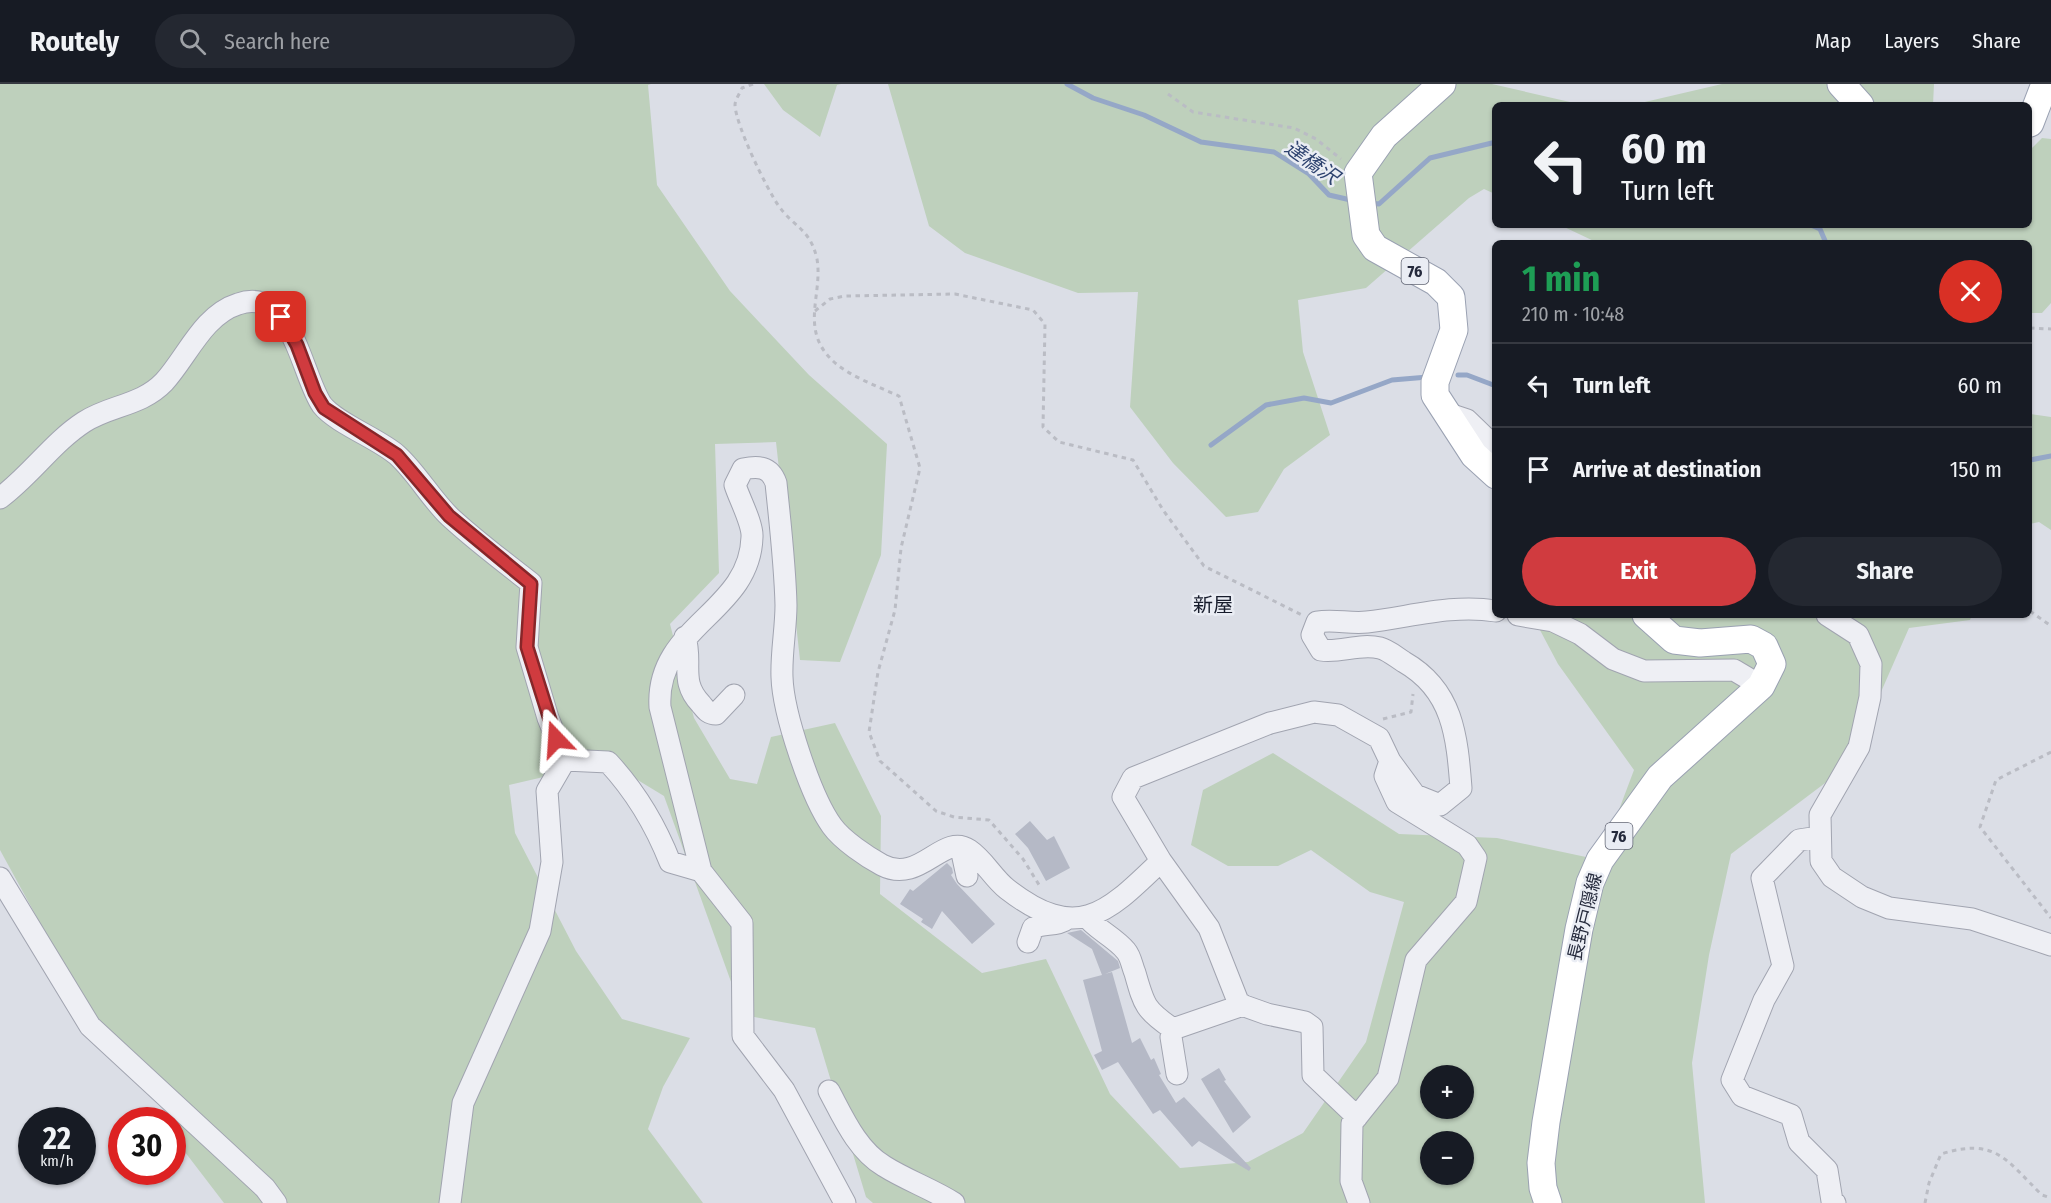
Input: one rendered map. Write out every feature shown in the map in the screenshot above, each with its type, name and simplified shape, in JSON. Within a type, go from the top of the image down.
[{"type":"main road","points":[[1358,173],[1384,135],[1442,84]]},
{"type":"main road","points":[[1841,84],[1857,102]]},
{"type":"main road","points":[[2032,118],[2045,84]]},
{"type":"main road","name":"76","points":[[1358,173],[1366,235],[1375,248],[1436,282],[1451,297],[1454,330],[1435,382],[1435,395],[1474,454],[1492,471]]},
{"type":"main road","name":"長野戸隠線","points":[[1548,1203],[1543,1188],[1541,1163],[1545,1132],[1579,929],[1590,883],[1600,860],[1660,777],[1761,686],[1772,664],[1764,646],[1751,639],[1700,643],[1674,640],[1649,618]]},
{"type":"street","points":[[0,498],[23,481],[85,421],[144,399],[164,382],[215,318],[238,303],[268,306],[281,317],[297,345],[315,393],[324,408],[397,455],[449,516],[531,584],[527,647],[548,718],[565,760]]},
{"type":"street","points":[[1449,414],[1467,420],[1492,444]]},
{"type":"street","points":[[845,1203],[784,1090],[743,1035],[742,923],[701,871],[660,707],[659,686],[668,663],[685,638],[728,597],[749,563],[753,534],[735,485],[743,469],[766,468],[776,483],[786,606],[782,678],[789,716],[810,782],[832,827],[882,865],[900,871],[914,868],[950,847],[968,849],[1006,888],[1033,906],[1091,923],[1115,938],[1129,954],[1144,1002],[1151,1014],[1173,1029]]},
{"type":"street","points":[[1357,1117],[1313,1075],[1312,1027],[1305,1022],[1267,1014],[1239,1004],[1209,928],[1161,861],[1123,797],[1133,778],[1262,726],[1314,712],[1338,715],[1379,738],[1390,761],[1415,795],[1440,805],[1461,788],[1454,730],[1443,699],[1415,668],[1381,648],[1354,646],[1321,650],[1312,635],[1317,622],[1327,620],[1365,623],[1444,609],[1492,611]]},
{"type":"street","points":[[1536,618],[1553,621],[1580,634],[1612,659],[1644,671],[1734,670],[1761,686]]},
{"type":"street","points":[[1832,618],[1858,635],[1870,664],[1870,698],[1859,747],[1820,815],[1821,861],[1832,877],[1862,897],[1889,908],[1972,919],[2051,945]]},
{"type":"street","points":[[685,638],[688,647],[687,682],[694,697],[708,712],[716,714],[734,695]]},
{"type":"street","points":[[565,760],[608,762],[631,787],[658,832],[670,862],[701,871]]},
{"type":"street","points":[[450,1203],[463,1103],[540,931],[552,862],[547,791],[565,760]]},
{"type":"street","points":[[1359,1203],[1351,1181],[1352,1123],[1388,1078],[1416,960],[1466,902],[1476,858],[1467,845],[1397,802],[1385,776],[1390,761]]},
{"type":"street","points":[[1819,837],[1799,840],[1762,878],[1783,966],[1764,1000],[1732,1080],[1742,1096],[1791,1116],[1799,1142],[1827,1170],[1832,1201],[1835,1203]]},
{"type":"street","points":[[961,848],[967,876]]},
{"type":"street","points":[[1028,942],[1033,928],[1040,925],[1060,924],[1072,917],[1118,903],[1161,861]]},
{"type":"street","points":[[0,878],[90,1026],[265,1188],[276,1203]]},
{"type":"street","points":[[1173,1029],[1243,1005]]},
{"type":"street","points":[[1173,1029],[1171,1037],[1178,1074]]},
{"type":"street","points":[[829,1091],[846,1124],[863,1147],[882,1165],[954,1203]]},
{"type":"path","points":[[753,84],[742,88],[735,103],[742,131],[778,205],[810,237],[817,261],[813,321],[818,337],[831,359],[869,383],[899,396],[920,468],[901,548],[895,610],[878,672],[869,732],[874,750],[880,761],[936,811],[954,817],[989,820],[1072,917]]},
{"type":"path","points":[[1168,94],[1193,112],[1294,128],[1330,149],[1358,173]]},
{"type":"path","points":[[813,321],[816,309],[830,299],[845,296],[955,294],[1033,310],[1045,324],[1043,427],[1059,442],[1133,460],[1163,510],[1204,566],[1317,622]]},
{"type":"path","points":[[2032,328],[2051,330]]},
{"type":"path","points":[[2032,612],[2051,626]]},
{"type":"path","points":[[1361,726],[1411,712],[1414,702],[1410,681],[1415,668]]},
{"type":"path","points":[[2051,752],[1996,780],[1980,827],[2051,918]]},
{"type":"path","points":[[1925,1203],[1929,1183],[1941,1154],[1976,1146],[1997,1152],[2042,1195],[2051,1198]]},
{"type":"green space","points":[[0,84],[651,84],[648,85],[657,185],[730,291],[809,375],[887,444],[881,555],[840,662],[800,660],[776,442],[715,444],[719,573],[670,624],[694,718],[730,779],[757,784],[771,737],[835,723],[881,816],[880,894],[982,973],[1046,959],[1110,1094],[1180,1168],[1248,1162],[1303,1133],[1366,1042],[1404,902],[1370,892],[1311,850],[1278,866],[1228,866],[1191,845],[1203,790],[1273,753],[1399,834],[1497,838],[1600,860],[1634,770],[1558,664],[1534,618],[1971,618],[1970,620],[1909,628],[1849,765],[1731,854],[1709,955],[1692,1063],[1705,1203],[873,1203],[866,1197],[815,1028],[743,1015],[664,796],[608,762],[509,785],[515,833],[576,951],[622,1019],[690,1038],[663,1087],[648,1129],[703,1203],[224,1203],[186,1153],[186,1107],[178,1107],[103,1038],[0,850]]},
{"type":"green space","points":[[764,84],[841,84],[837,85],[820,137],[783,110]]},
{"type":"green space","points":[[888,84],[1492,84],[1570,102],[1492,102],[1492,193],[1484,189],[1469,198],[1366,288],[1298,300],[1303,352],[1330,435],[1284,469],[1258,512],[1226,517],[1173,463],[1130,407],[1138,292],[1078,293],[965,253],[929,226]]},
{"type":"green space","points":[[1722,84],[1934,84],[1933,102],[1645,102]]},
{"type":"green space","points":[[2042,138],[2051,139],[2051,303],[2042,313],[2032,313],[2032,240],[1592,240],[1566,228],[2032,228],[2032,148]]},
{"type":"green space","points":[[2032,414],[2051,417],[2051,530],[2039,522],[2032,524]]},
{"type":"building","points":[[1030,821],[1047,840],[1054,836],[1070,868],[1046,881],[1028,848],[1015,834]]},
{"type":"building","points":[[947,863],[952,868],[951,875],[957,884],[995,924],[972,944],[942,911],[932,929],[921,922],[923,919],[900,904],[910,889],[913,891]]},
{"type":"building","points":[[1081,930],[1118,961],[1120,968],[1105,974],[1112,972],[1132,1043],[1140,1038],[1151,1060],[1154,1058],[1161,1074],[1159,1075],[1176,1103],[1184,1097],[1251,1168],[1249,1171],[1199,1141],[1192,1147],[1160,1110],[1153,1114],[1118,1062],[1102,1070],[1094,1055],[1102,1051],[1083,980],[1102,975],[1092,949],[1067,933]]},
{"type":"building","points":[[1219,1068],[1226,1080],[1224,1081],[1251,1117],[1233,1133],[1201,1079]]},
{"type":"waterway","name":"達橋沢","points":[[1067,84],[1093,98],[1144,115],[1201,142],[1274,152],[1309,174],[1329,195],[1355,201]]},
{"type":"waterway","name":"達橋沢","points":[[1370,203],[1379,204],[1430,158],[1492,143]]},
{"type":"waterway","name":"達橋沢","points":[[1818,228],[1825,240]]},
{"type":"waterway","points":[[1458,375],[1467,375],[1492,384]]},
{"type":"waterway","points":[[1211,445],[1266,405],[1304,398],[1331,403],[1392,380],[1428,377]]},
{"type":"waterway","name":"達橋沢","points":[[2032,460],[2051,456]]},
{"type":"district","name":"新屋","points":[[1213,605]]},
{"type":"route","points":[[281,317],[297,345],[315,393],[324,408],[397,455],[449,516],[531,584],[527,647],[556,739]]}]
